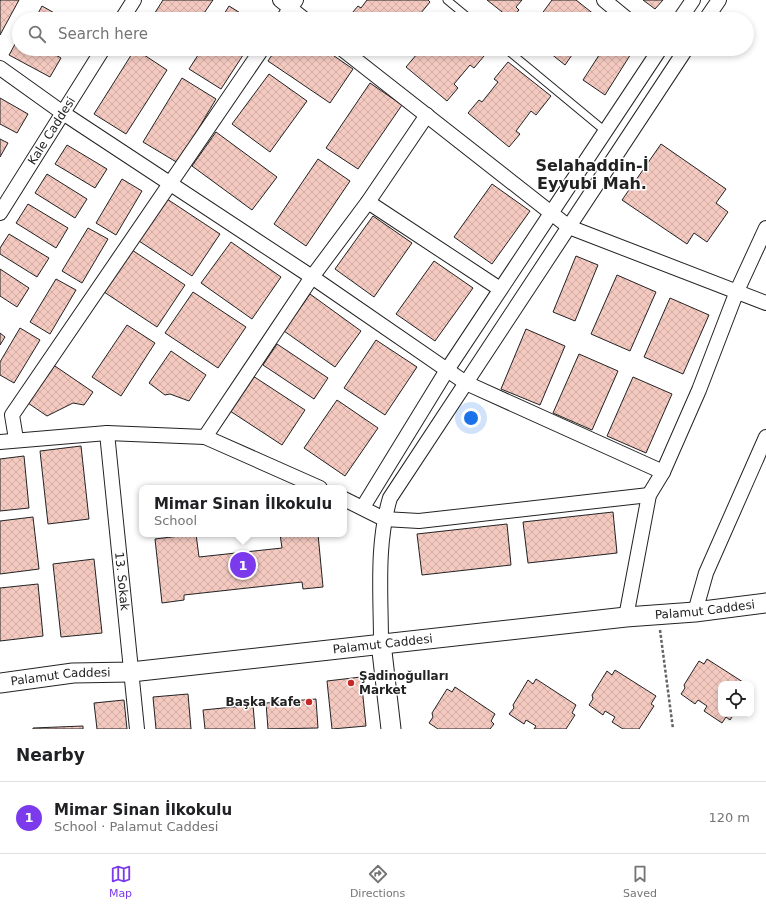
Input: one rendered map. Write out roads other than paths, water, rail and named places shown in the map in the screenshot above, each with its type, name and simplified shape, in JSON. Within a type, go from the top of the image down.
[{"type":"street","points":[[126,12],[134,0]]},
{"type":"street","points":[[604,0],[619,12]]},
{"type":"street","points":[[685,12],[693,0]]},
{"type":"street","points":[[711,12],[719,0]]},
{"type":"street","name":"Kale Caddesi","points":[[0,213],[99,56]]},
{"type":"street","points":[[16,440],[12,415],[257,56]]},
{"type":"street","points":[[351,56],[569,227],[766,303]]},
{"type":"street","points":[[363,507],[447,370],[655,56]]},
{"type":"street","points":[[672,56],[678,61]]},
{"type":"street","points":[[391,729],[381,643],[380,544],[384,519],[390,498],[681,56]]},
{"type":"street","points":[[0,68],[63,113],[312,277],[466,383],[663,472]]},
{"type":"street","points":[[205,437],[312,277],[368,202],[427,116]]},
{"type":"street","points":[[368,202],[500,289]]},
{"type":"street","points":[[626,617],[649,495],[663,472],[699,390],[737,291],[766,228]]},
{"type":"street","points":[[0,442],[107,433],[205,437],[313,485]]},
{"type":"street","name":"13. Sokak","points":[[107,433],[130,672],[137,729]]},
{"type":"street","points":[[695,612],[706,573],[766,437]]},
{"type":"street","points":[[347,500],[363,507],[384,519],[419,521],[649,495]]},
{"type":"street","name":"Palamut Caddesi","points":[[0,683],[73,673],[130,672],[658,613],[695,612],[766,604]]},
{"type":"lane","points":[[447,0],[462,12]]},
{"type":"lane","points":[[514,56],[605,131]]},
{"type":"place","name":"Mimar Sinan İlkokulu","points":[[243,565]]},
{"type":"place","name":"Şadinoğulları Market","points":[[351,683]]},
{"type":"place","name":"Başka Kafe","points":[[309,702]]},
{"type":"district","name":"Selahaddin-İ Eyyubi Mah.","points":[[592,174]]}]
